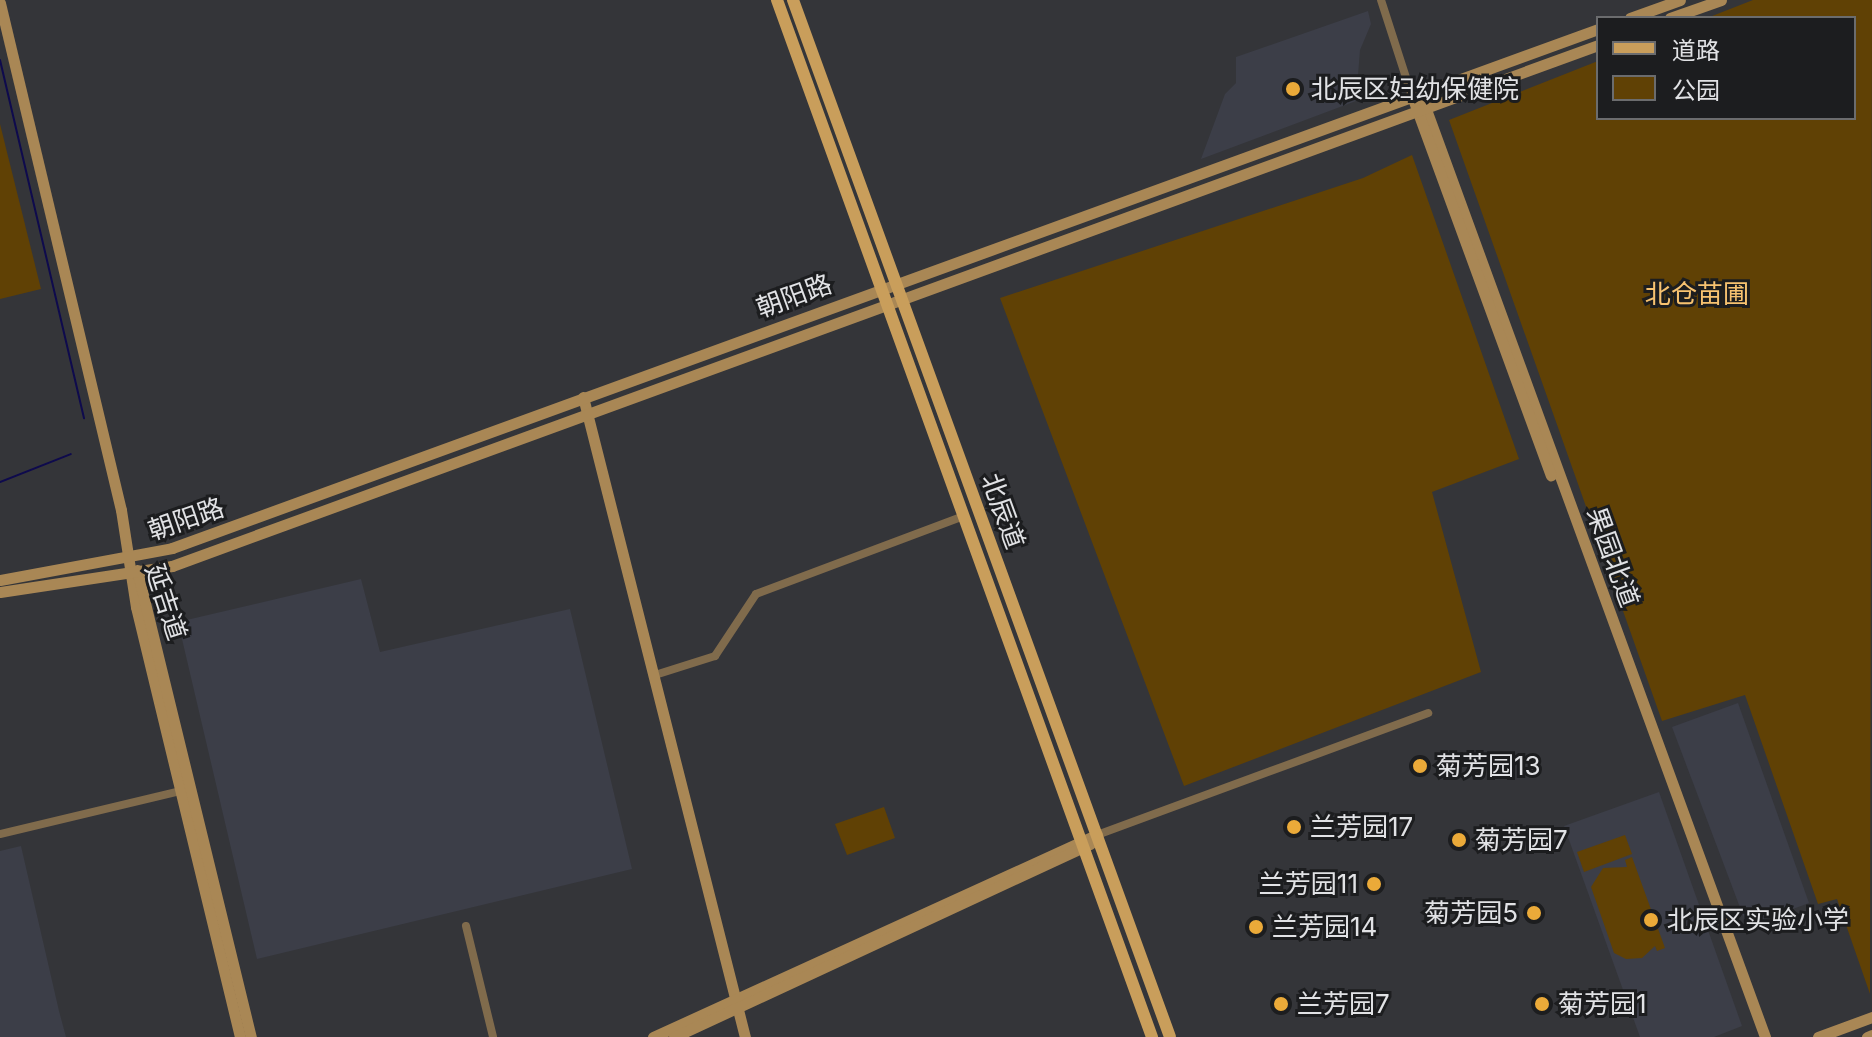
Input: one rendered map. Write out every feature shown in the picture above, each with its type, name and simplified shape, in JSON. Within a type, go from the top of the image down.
[{"type":"main road","name":"北辰道","points":[[777,0],[1152,1037]]},
{"type":"main road","name":"北辰道","points":[[793,0],[1170,1037]]},
{"type":"main road","points":[[1636,16],[1680,0]]},
{"type":"main road","points":[[1676,16],[1721,0]]},
{"type":"main road","name":"延吉道","points":[[0,3],[130,560],[251,1037]]},
{"type":"main road","name":"朝阳路","points":[[0,580],[130,560],[1596,30]]},
{"type":"main road","name":"朝阳路","points":[[0,592],[134,574],[262,535],[1596,46]]},
{"type":"main road","name":"果园北道","points":[[1416,94],[1756,1037]]},
{"type":"main road","name":"果园北道","points":[[1422,112],[1765,1037]]},
{"type":"main road","points":[[583,397],[655,675],[734,1005],[745,1037]]},
{"type":"main road","name":"延吉道","points":[[134,574],[180,791],[240,1037]]},
{"type":"main road","points":[[653,1037],[734,1005],[1082,846],[1097,835]]},
{"type":"main road","points":[[674,1037],[734,1005]]},
{"type":"main road","points":[[1818,1037],[1872,1017]]},
{"type":"street","points":[[1381,0],[1416,94]]},
{"type":"street","points":[[655,675],[715,656],[756,594],[964,516]]},
{"type":"street","points":[[1097,835],[1428,713]]},
{"type":"street","points":[[0,834],[180,791]]},
{"type":"street","points":[[466,926],[493,1037]]},
{"type":"shaded area","name":"北辰区妇幼保健院","points":[[1368,11],[1371,24],[1360,50],[1356,101],[1201,159],[1225,94],[1236,83],[1236,57]]},
{"type":"shaded area","points":[[361,579],[380,652],[570,609],[632,869],[257,959],[178,622]]},
{"type":"shaded area","points":[[1738,703],[1809,903],[1747,926],[1672,727]]},
{"type":"shaded area","name":"北辰区实验小学","points":[[1659,792],[1742,1026],[1714,1037],[1640,1037],[1564,826]]},
{"type":"shaded area","points":[[21,846],[66,1037],[0,1037],[0,851]]},
{"type":"green space","name":"北仓苗圃","points":[[1753,0],[1872,0],[1870,994],[1837,899],[1818,904],[1745,695],[1662,721],[1449,120],[1596,62],[1596,120],[1856,120],[1856,16],[1712,16]]},
{"type":"green space","points":[[0,124],[41,289],[0,299]]},
{"type":"green space","points":[[1412,155],[1519,459],[1432,492],[1481,672],[1184,786],[1000,298],[1363,178]]},
{"type":"green space","points":[[884,807],[895,838],[847,855],[835,824]]},
{"type":"green space","points":[[1625,835],[1632,854],[1584,872],[1577,852]]},
{"type":"green space","points":[[1632,857],[1665,948],[1657,951],[1655,946],[1642,958],[1626,959],[1614,953],[1591,887],[1603,868],[1627,867],[1625,860]]},
{"type":"waterway","points":[[0,60],[84,418]]},
{"type":"waterway","points":[[0,482],[71,454]]},
{"type":"place","name":"北辰区妇幼保健院","points":[[1293,89]]},
{"type":"place","name":"菊芳园13","points":[[1420,766]]},
{"type":"place","name":"兰芳园17","points":[[1294,827]]},
{"type":"place","name":"菊芳园7","points":[[1459,840]]},
{"type":"place","name":"兰芳园11","points":[[1374,884]]},
{"type":"place","name":"菊芳园5","points":[[1534,913]]},
{"type":"place","name":"北辰区实验小学","points":[[1651,920]]},
{"type":"place","name":"兰芳园14","points":[[1256,927]]},
{"type":"place","name":"兰芳园7","points":[[1281,1004]]},
{"type":"place","name":"菊芳园1","points":[[1542,1004]]}]
